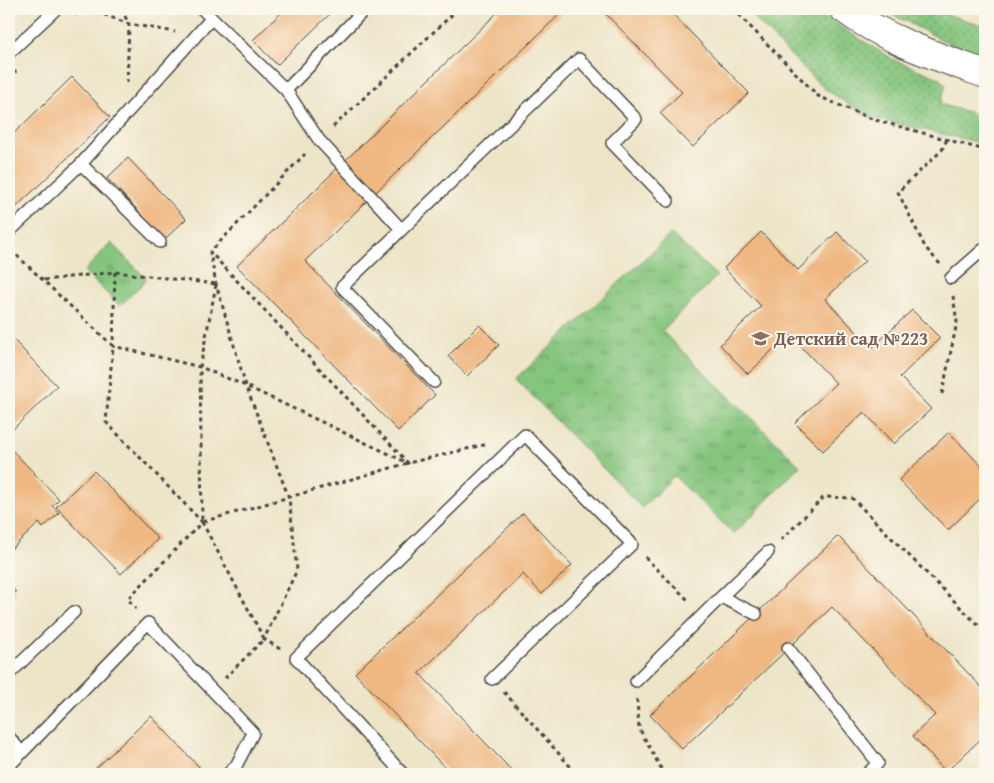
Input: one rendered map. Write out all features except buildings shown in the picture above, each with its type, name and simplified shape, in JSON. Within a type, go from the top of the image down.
[{"type":"street","points":[[844,9],[884,34],[906,45],[985,74]]},
{"type":"lane","points":[[9,53],[56,9]]},
{"type":"lane","points":[[202,9],[286,90],[319,140],[401,229]]},
{"type":"lane","points":[[286,90],[365,9]]},
{"type":"lane","points":[[9,232],[82,164],[211,18]]},
{"type":"lane","points":[[434,382],[342,287],[579,59],[636,119],[612,144],[668,201]]},
{"type":"lane","points":[[82,164],[160,242]]},
{"type":"lane","points":[[951,278],[985,248]]},
{"type":"lane","points":[[403,774],[296,658],[525,435],[632,544],[492,679]]},
{"type":"lane","points":[[636,681],[768,552]]},
{"type":"lane","points":[[721,597],[756,614]]},
{"type":"lane","points":[[9,674],[74,612]]},
{"type":"lane","points":[[9,766],[148,623],[253,733],[236,766],[228,774]]},
{"type":"lane","points":[[788,648],[878,763],[867,774]]},
{"type":"lane","points":[[9,737],[22,753]]},
{"type":"path","points":[[89,9],[129,24],[196,36]]},
{"type":"path","points":[[122,9],[129,24],[126,114]]},
{"type":"path","points":[[733,9],[818,96],[872,119],[985,150]]},
{"type":"path","points":[[942,394],[957,322],[951,278],[925,247],[898,192],[942,150],[947,140]]},
{"type":"path","points":[[9,248],[113,346],[200,367],[246,386],[408,463]]},
{"type":"path","points":[[210,252],[408,463]]},
{"type":"path","points":[[44,280],[115,272],[216,284]]},
{"type":"path","points":[[115,272],[113,346],[106,422],[202,522],[264,639]]},
{"type":"path","points":[[202,522],[200,367],[216,284]]},
{"type":"path","points":[[212,690],[264,639],[297,570],[289,498],[246,386],[216,284]]},
{"type":"path","points":[[148,623],[128,599],[202,522],[408,463],[525,435]]},
{"type":"path","points":[[768,552],[824,497],[852,498],[985,632]]},
{"type":"path","points":[[651,564],[703,614]]},
{"type":"path","points":[[492,679],[577,774]]},
{"type":"path","points":[[636,681],[639,728],[664,774]]},
{"type":"green space","points":[[745,9],[812,9],[894,60],[939,78],[946,85],[940,104],[985,117],[985,144],[868,117],[822,87]]},
{"type":"green space","points":[[881,9],[930,9],[985,26],[985,58],[965,51]]},
{"type":"green space","points":[[671,234],[717,276],[662,331],[800,466],[734,534],[674,476],[642,508],[516,379]]},
{"type":"green space","points":[[111,243],[147,279],[120,306],[84,271]]},
{"type":"place","name":"Детский сад №223","points":[[760,339]]}]
